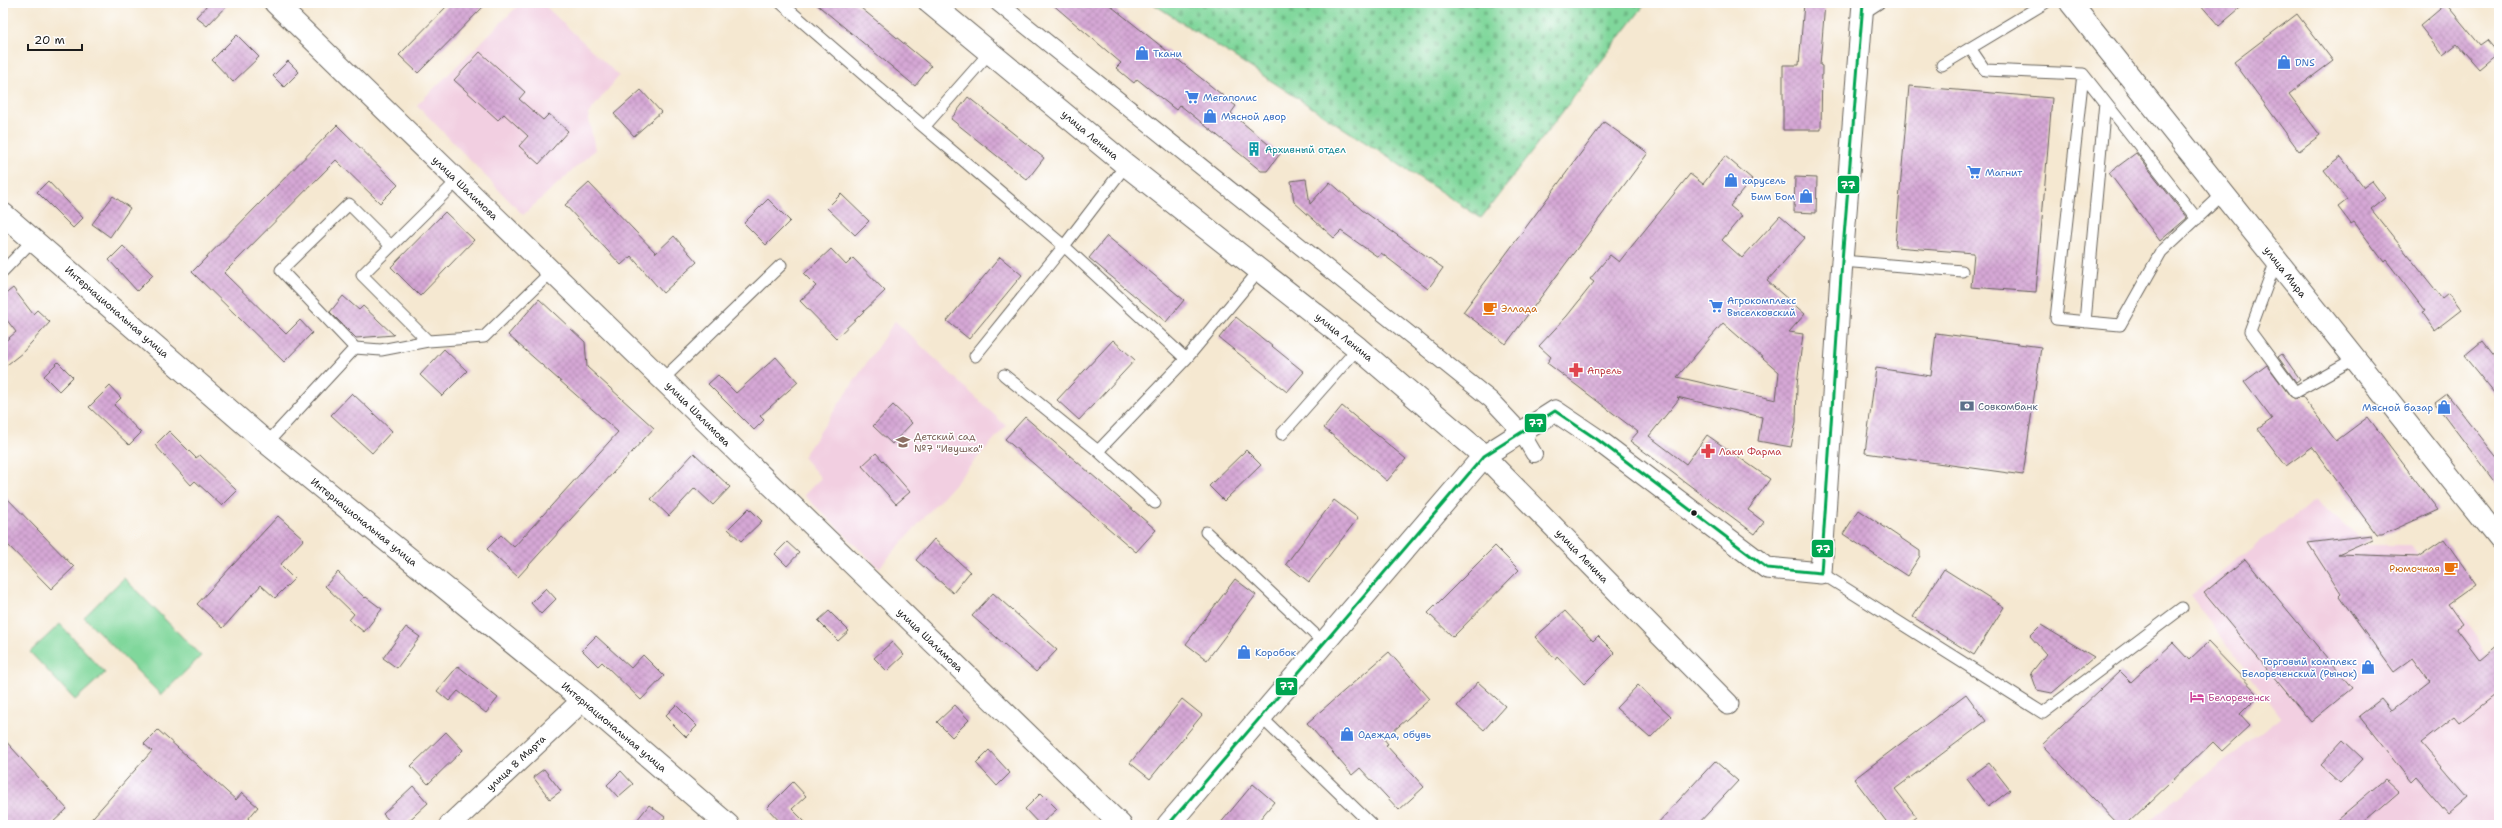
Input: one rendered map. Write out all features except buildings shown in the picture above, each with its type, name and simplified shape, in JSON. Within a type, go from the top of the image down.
[{"type":"street","name":"улица Шалимова","points":[[275,3],[1121,825]]},
{"type":"street","name":"улица Ленина","points":[[930,3],[990,51],[1126,165],[1358,348],[1484,456],[1728,704]]},
{"type":"street","points":[[998,3],[1491,400],[1521,432],[1534,454]]},
{"type":"street","name":"улица Мира","points":[[2072,3],[2499,539]]},
{"type":"street","points":[[1168,825],[1484,456],[1555,410],[1598,440],[1767,568],[1821,573],[1842,261],[1862,9]]},
{"type":"street","name":"Интернациональная улица","points":[[3,214],[267,443],[583,700],[728,825]]},
{"type":"street","name":"улица 8 Марта","points":[[450,825],[583,700]]},
{"type":"lane","points":[[781,3],[1064,246],[1186,359]]},
{"type":"lane","points":[[1862,9],[1879,3]]},
{"type":"lane","points":[[1942,65],[2045,3]]},
{"type":"lane","points":[[1970,48],[1985,70],[2083,74],[2196,219]]},
{"type":"lane","points":[[924,127],[990,51]]},
{"type":"lane","points":[[2083,74],[2056,319],[2120,325],[2161,252],[2224,193]]},
{"type":"lane","points":[[2085,322],[2105,102]]},
{"type":"lane","points":[[975,356],[1064,246],[1126,165]]},
{"type":"lane","points":[[428,341],[362,275],[458,181]]},
{"type":"lane","points":[[391,246],[349,204],[280,270],[355,348],[382,350],[428,341],[484,337],[551,272]]},
{"type":"lane","points":[[3,271],[33,240]]},
{"type":"lane","points":[[1842,261],[1962,271]]},
{"type":"lane","points":[[2276,261],[2250,330],[2295,392],[2354,358]]},
{"type":"lane","points":[[663,379],[781,265]]},
{"type":"lane","points":[[1098,451],[1186,359],[1259,271]]},
{"type":"lane","points":[[267,443],[355,348]]},
{"type":"lane","points":[[1282,434],[1358,348]]},
{"type":"lane","points":[[1004,376],[1098,451],[1155,502]]},
{"type":"lane","points":[[1206,532],[1324,643]]},
{"type":"lane","points":[[1821,573],[2043,713],[2182,608]]},
{"type":"lane","points":[[1261,717],[1372,825]]},
{"type":"shaded area","points":[[521,3],[542,3],[619,76],[588,114],[595,150],[523,215],[417,105]]},
{"type":"shaded area","name":"Детский сад №7 \"Ивушка\"","points":[[895,321],[1006,426],[879,568],[804,495],[821,478],[803,457]]},
{"type":"shaded area","name":"Торговый комплекс Белореченский (Рынок)","points":[[2315,500],[2367,545],[2410,545],[2477,634],[2486,659],[2499,675],[2499,825],[2143,825],[2281,717],[2190,595]]},
{"type":"green space","points":[[1152,3],[1646,3],[1481,218]]},
{"type":"green space","points":[[124,578],[201,656],[161,695],[84,617]]},
{"type":"green space","points":[[60,624],[105,673],[75,700],[30,652]]},
{"type":"transit line","name":"77","points":[[1168,825],[1484,456],[1555,411],[1598,440],[1767,568],[1821,573],[1842,261],[1863,3]]},
{"type":"place","name":"Ткани","points":[[1142,53]]},
{"type":"place","name":"DNS","points":[[2284,62]]},
{"type":"place","name":"Мегаполис","points":[[1192,97]]},
{"type":"place","name":"Мясной двор","points":[[1210,116]]},
{"type":"place","name":"Архивный отдел","points":[[1254,149]]},
{"type":"place","name":"Магнит","points":[[1974,172]]},
{"type":"place","name":"карусель","points":[[1731,180]]},
{"type":"place","name":"Бим Бом","points":[[1806,196]]},
{"type":"place","name":"Агрокомплекс Выселковский","points":[[1716,306]]},
{"type":"place","name":"Эллада","points":[[1490,308]]},
{"type":"place","name":"Апрель","points":[[1576,370]]},
{"type":"place","name":"Совкомбанк","points":[[1967,406]]},
{"type":"place","name":"Мясной базар","points":[[2444,407]]},
{"type":"place","name":"Детский сад №7 \"Ивушка\"","points":[[903,442]]},
{"type":"place","name":"Лаки Фарма","points":[[1708,451]]},
{"type":"place","name":"Рюмочная","points":[[2451,568]]},
{"type":"place","name":"Коробок","points":[[1244,652]]},
{"type":"place","name":"Торговый комплекс Белореченский (Рынок)","points":[[2368,667]]},
{"type":"place","name":"Белореченск","points":[[2197,697]]},
{"type":"place","name":"Одежда, обувь","points":[[1347,734]]}]
